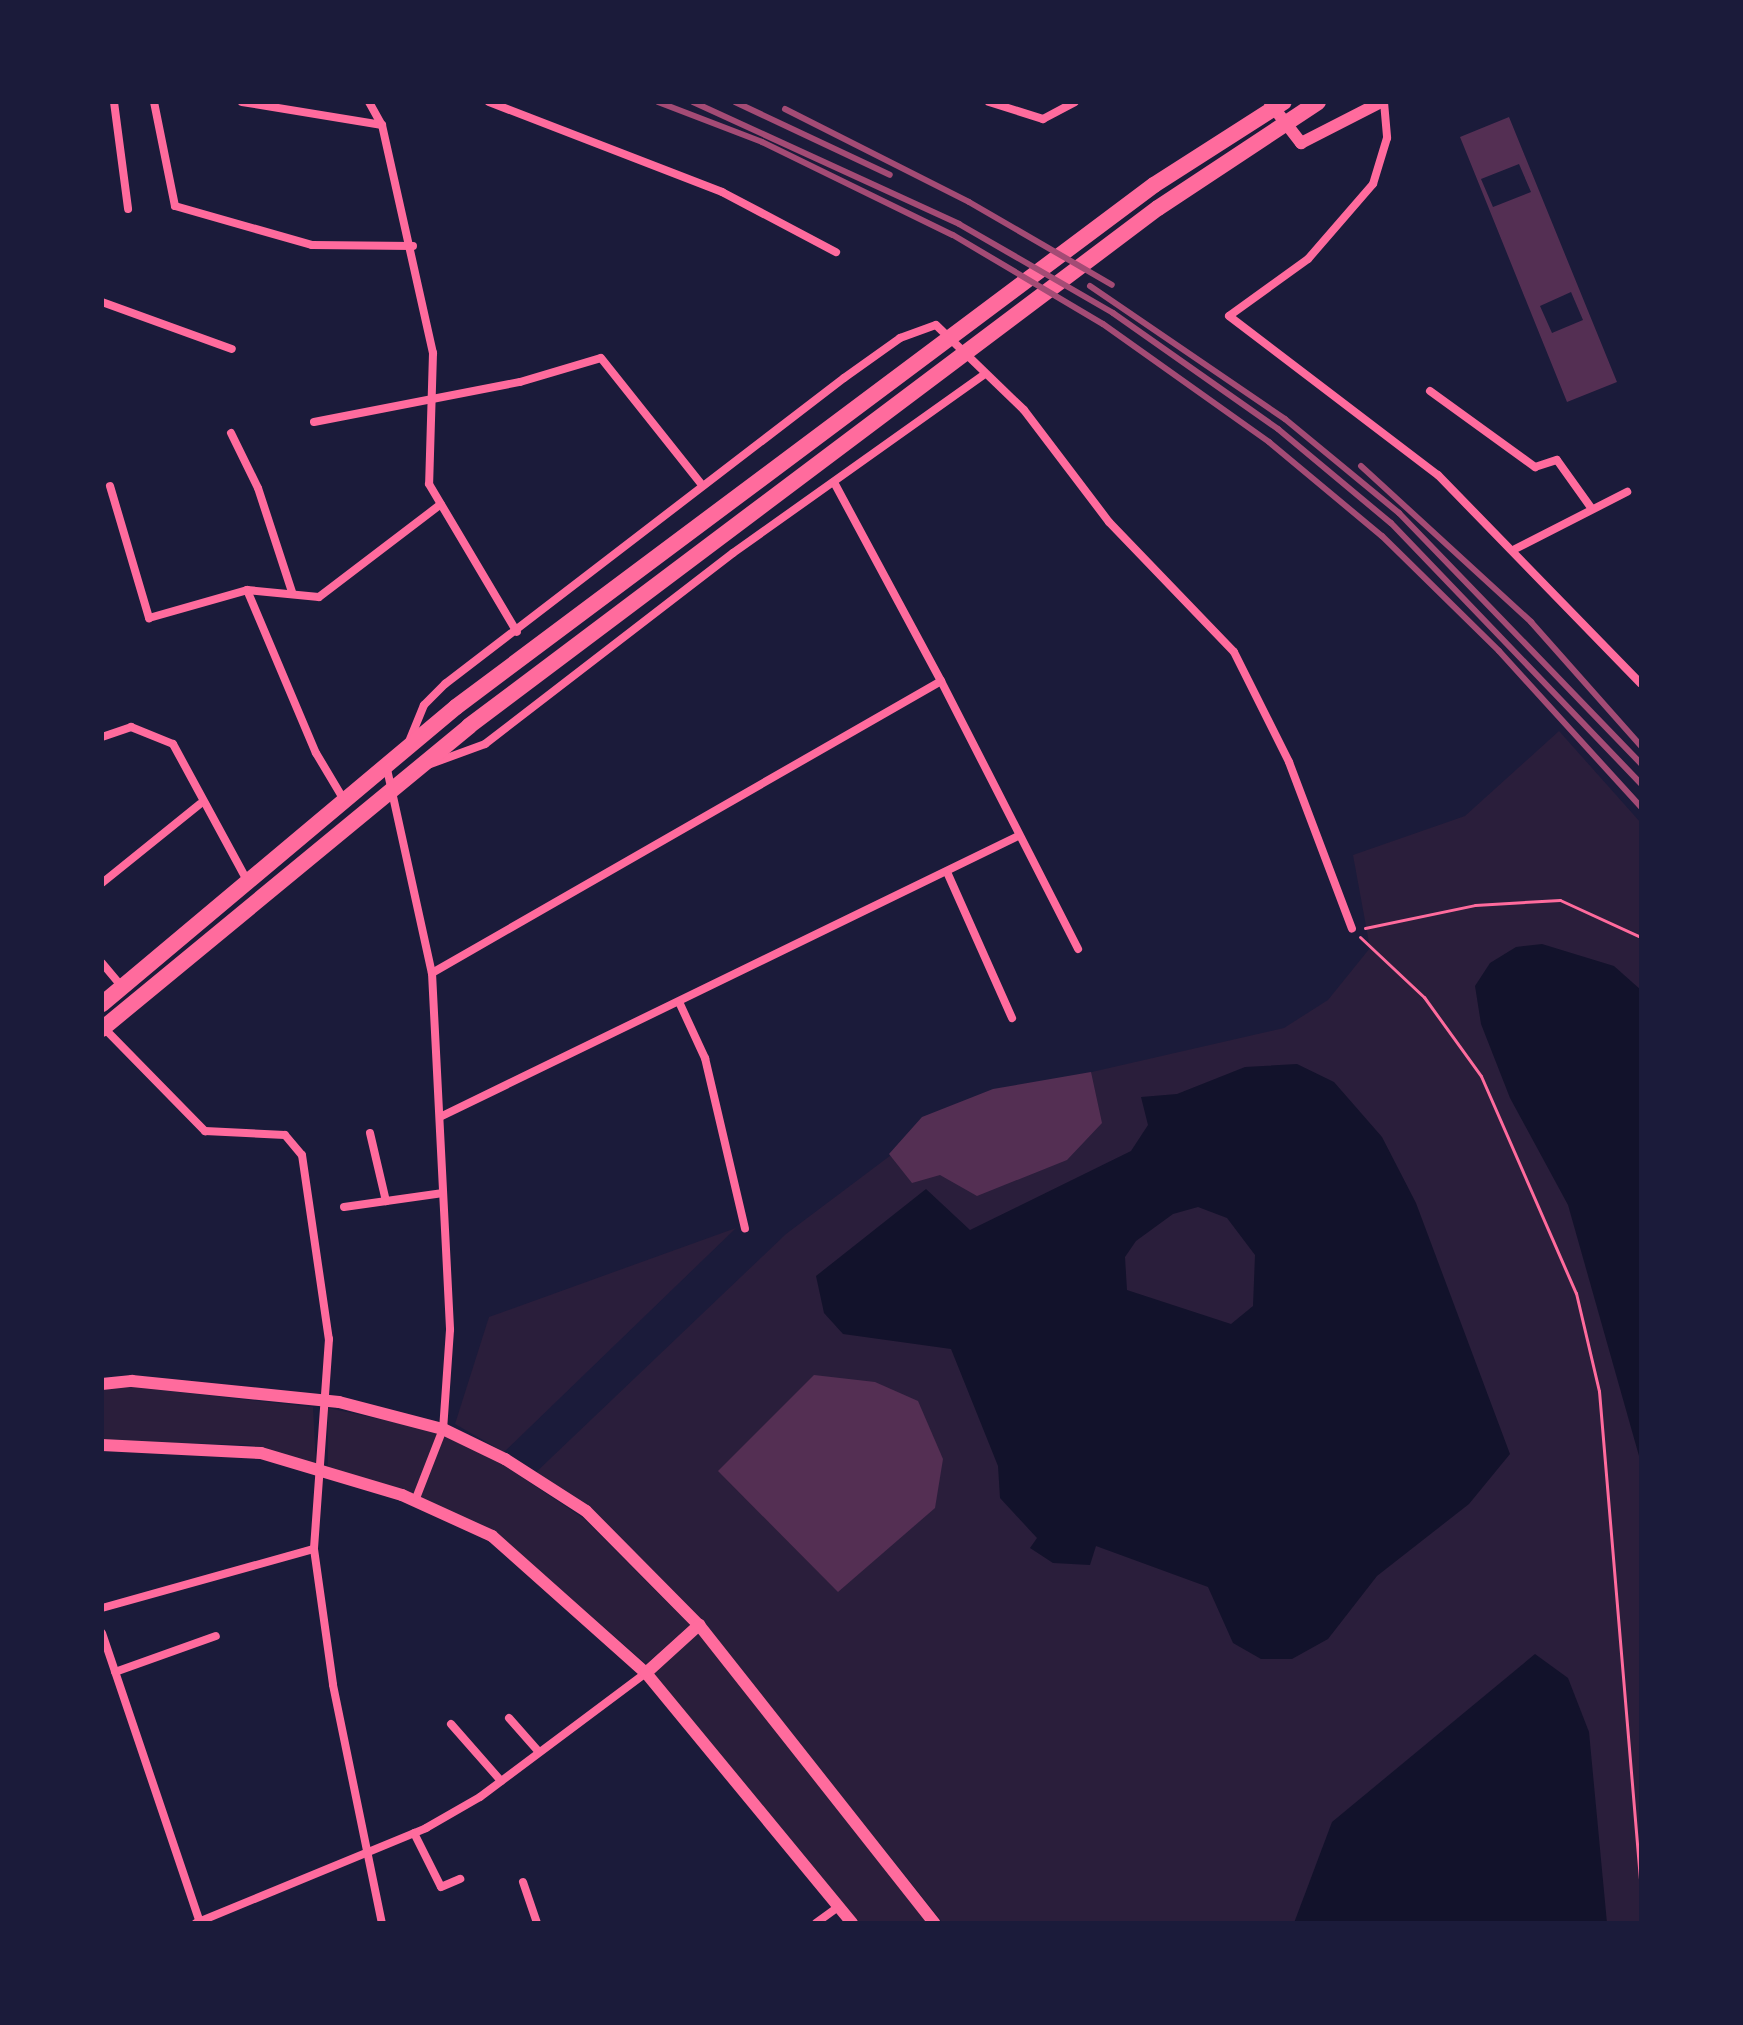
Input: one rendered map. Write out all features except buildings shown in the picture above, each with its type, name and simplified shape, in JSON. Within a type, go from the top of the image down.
[{"type":"main road","points":[[102,1004],[348,805],[456,707],[1154,185],[1284,102]]},
{"type":"main road","points":[[102,1028],[469,726],[1158,208],[1318,102]]},
{"type":"street","points":[[114,102],[128,209]]},
{"type":"street","points":[[154,102],[175,206],[312,245],[413,246]]},
{"type":"street","points":[[242,102],[382,125]]},
{"type":"street","points":[[369,102],[382,125],[413,246],[433,353],[429,484],[517,632]]},
{"type":"street","points":[[489,102],[722,192],[836,252]]},
{"type":"street","points":[[989,102],[1043,119],[1075,102]]},
{"type":"street","points":[[1269,102],[1301,143],[1382,102],[1387,138],[1373,184],[1308,259],[1229,316],[1379,425],[1515,549],[1641,684]]},
{"type":"street","points":[[102,302],[232,349]]},
{"type":"street","points":[[405,752],[424,705],[702,485],[924,327],[942,328],[1024,410],[1109,522],[1234,652],[1289,762],[1352,929]]},
{"type":"street","points":[[314,422],[431,402],[601,358],[702,485]]},
{"type":"street","points":[[419,767],[454,761],[485,744],[834,482],[985,374]]},
{"type":"street","points":[[1430,391],[1535,467],[1557,460],[1592,509]]},
{"type":"street","points":[[231,433],[258,488],[292,592]]},
{"type":"street","points":[[834,482],[941,681],[1078,949]]},
{"type":"street","points":[[110,486],[149,618],[247,590],[319,597],[441,504]]},
{"type":"street","points":[[1515,549],[1627,492]]},
{"type":"street","points":[[247,590],[316,753],[348,805]]},
{"type":"street","points":[[432,973],[941,681]]},
{"type":"street","points":[[102,737],[131,727],[173,744],[200,804],[251,886]]},
{"type":"street","points":[[387,769],[395,789],[432,973],[442,1116],[450,1330],[443,1429],[415,1501]]},
{"type":"street","points":[[102,883],[200,804]]},
{"type":"street","points":[[442,1116],[680,1004],[1018,836]]},
{"type":"street","points":[[947,872],[1012,1018]]},
{"type":"street","points":[[102,963],[122,987]]},
{"type":"street","points":[[680,1004],[705,1058],[745,1228]]},
{"type":"street","points":[[102,1028],[205,1131],[285,1135],[302,1155],[329,1339],[329,1401],[314,1549],[382,1923]]},
{"type":"street","points":[[370,1133],[386,1201]]},
{"type":"street","points":[[344,1207],[443,1193]]},
{"type":"street","points":[[102,1384],[329,1401],[443,1429],[586,1511],[699,1625],[934,1923]]},
{"type":"street","points":[[102,1445],[261,1453],[415,1501],[492,1536],[563,1591],[646,1673],[852,1923]]},
{"type":"street","points":[[102,1608],[314,1549]]},
{"type":"street","points":[[102,1633],[199,1923],[366,1847],[414,1833],[501,1781],[646,1673],[699,1625]]},
{"type":"street","points":[[115,1672],[216,1636]]},
{"type":"street","points":[[509,1718],[539,1752]]},
{"type":"street","points":[[451,1724],[501,1781]]},
{"type":"street","points":[[414,1833],[441,1887],[460,1879]]},
{"type":"street","points":[[523,1882],[537,1923]]},
{"type":"street","points":[[816,1923],[839,1906]]},
{"type":"path","points":[[1352,929],[1475,905],[1560,900],[1641,937]]},
{"type":"path","points":[[1352,929],[1424,997],[1481,1076],[1576,1293],[1599,1391],[1641,1886]]},
{"type":"shaded area","points":[[1559,731],[1641,823],[1641,1923],[943,1923],[705,1626],[594,1521],[530,1478],[786,1234],[939,1119],[1035,1085],[1284,1028],[1328,1000],[1370,948],[1353,855],[1465,816]]},
{"type":"shaded area","points":[[1542,944],[1614,966],[1641,990],[1641,1463],[1568,1205],[1510,1098],[1481,1024],[1475,986],[1490,963],[1516,947]]},
{"type":"shaded area","points":[[1297,1064],[1334,1082],[1382,1137],[1416,1203],[1510,1454],[1469,1504],[1377,1576],[1328,1639],[1292,1659],[1261,1659],[1233,1643],[1208,1587],[1096,1546],[1090,1565],[1053,1563],[1030,1548],[1037,1538],[1000,1498],[998,1466],[951,1349],[843,1334],[824,1313],[816,1276],[926,1189],[970,1230],[1131,1151],[1148,1125],[1141,1097],[1177,1094],[1245,1067]],"holes":[[[1198,1207],[1227,1218],[1255,1255],[1253,1306],[1231,1324],[1127,1290],[1125,1257],[1136,1241],[1173,1214]]]},
{"type":"shaded area","points":[[736,1228],[504,1452],[455,1424],[489,1317]]},
{"type":"shaded area","points":[[132,1387],[313,1407],[316,1465],[250,1445],[102,1441],[102,1388]]},
{"type":"shaded area","points":[[328,1408],[431,1430],[499,1462],[583,1518],[690,1625],[646,1664],[494,1531],[395,1487],[328,1468]]},
{"type":"shaded area","points":[[697,1632],[933,1923],[859,1923],[652,1674]]},
{"type":"shaded area","points":[[1535,1654],[1568,1678],[1589,1732],[1607,1923],[1294,1923],[1332,1822]]},
{"type":"railway","points":[[658,102],[762,142],[953,235],[1103,324],[1269,442],[1382,536],[1499,651],[1641,807]]},
{"type":"railway","points":[[693,102],[959,224],[1113,313],[1278,429],[1391,523],[1641,784]]},
{"type":"railway","points":[[735,102],[890,175]]},
{"type":"railway","points":[[785,109],[969,202],[1112,285]]},
{"type":"railway","points":[[1090,286],[1285,419],[1399,513],[1641,764]]},
{"type":"railway","points":[[1361,466],[1531,622],[1641,746]]}]
